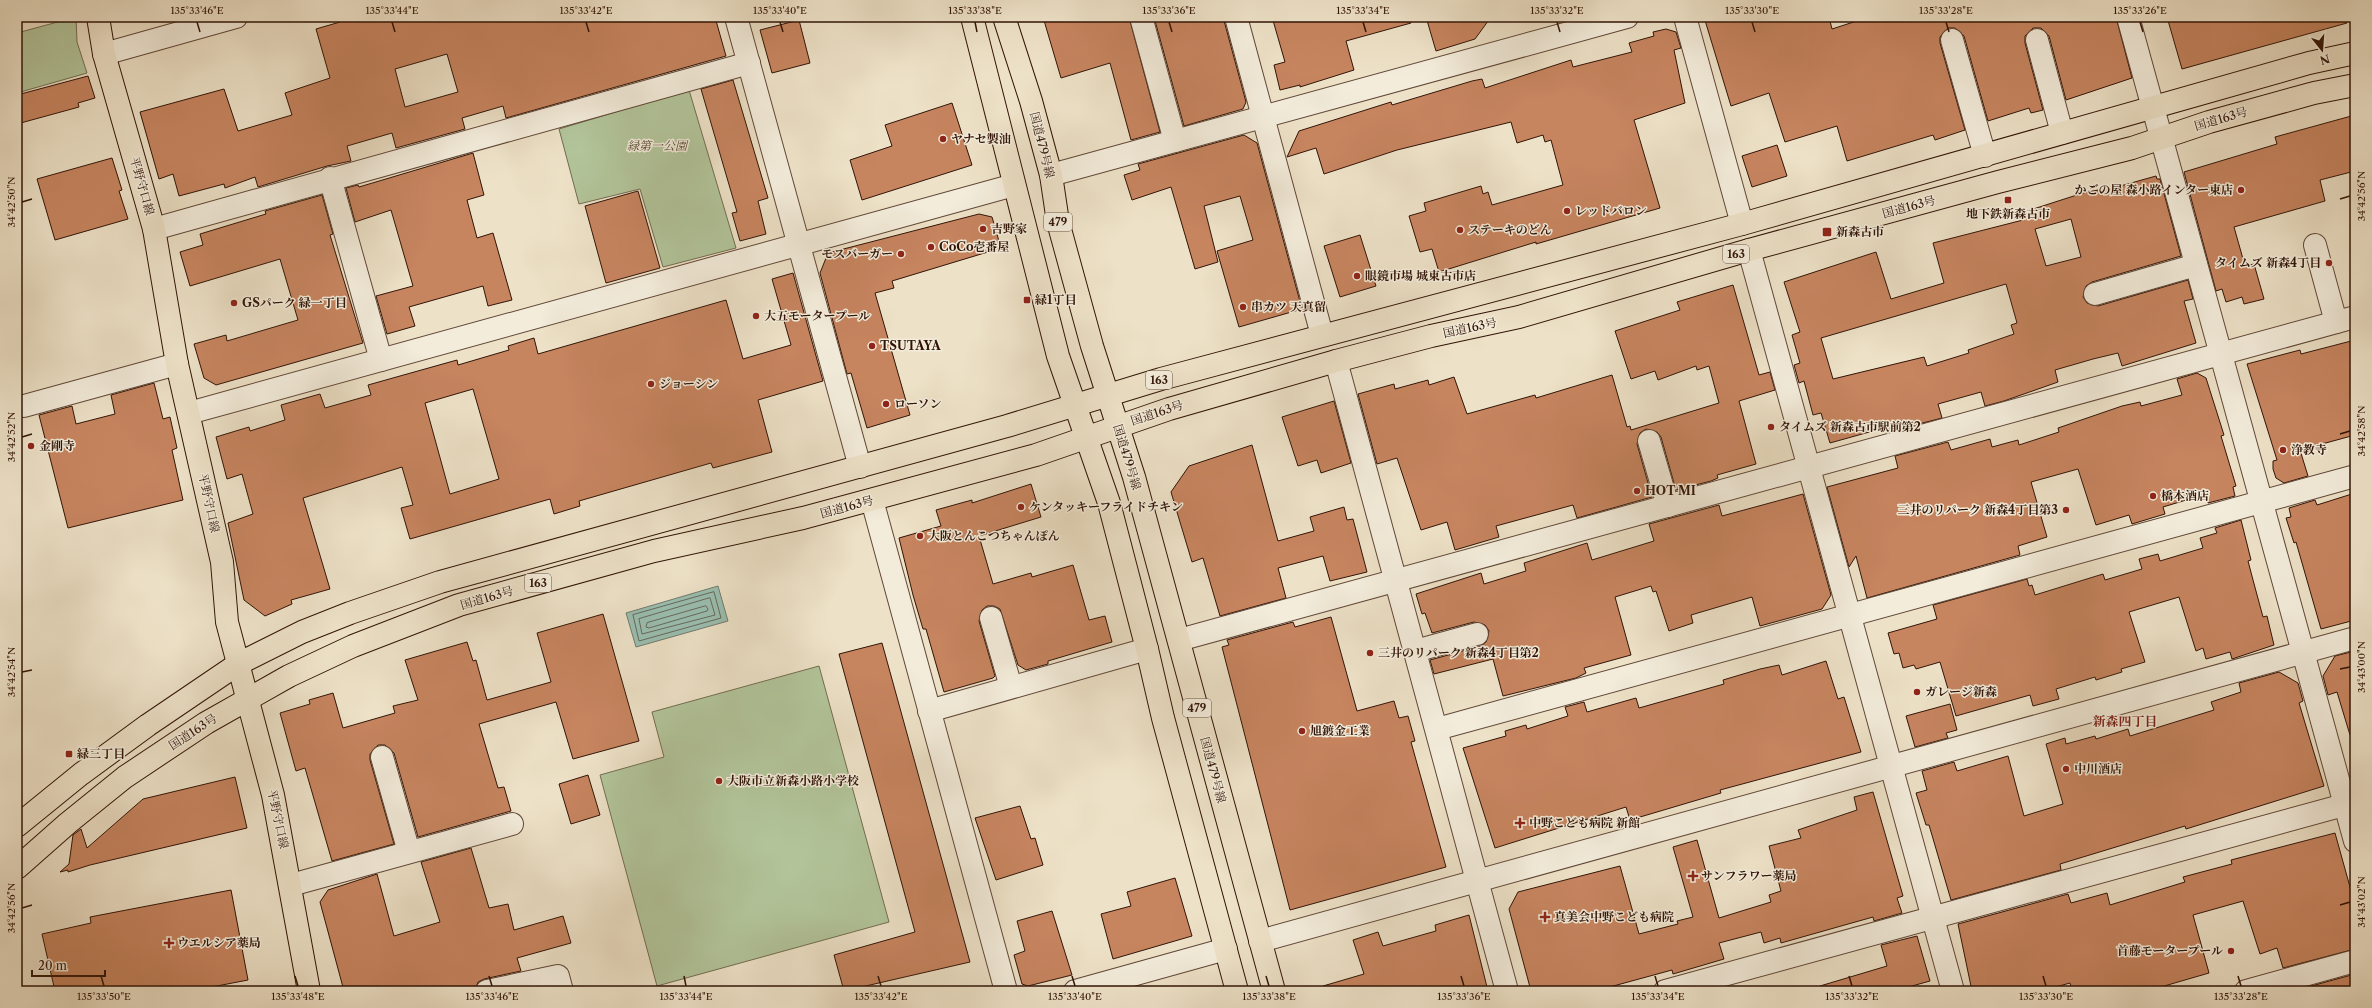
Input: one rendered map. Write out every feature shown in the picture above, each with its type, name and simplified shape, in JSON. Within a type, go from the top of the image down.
[{"type":"main road","name":"平野守口線","points":[[98,17],[104,54],[154,229],[177,364],[222,562],[227,622],[273,795],[309,991]]},
{"type":"main road","name":"479","points":[[972,17],[1058,356],[1105,491],[1147,648],[1163,718],[1238,991]]},
{"type":"main road","name":"国道479号線","points":[[1004,17],[1031,101],[1051,175],[1058,222],[1108,396],[1134,477],[1274,991]]},
{"type":"main road","name":"163","points":[[17,826],[81,774],[238,664],[302,632],[350,613],[440,582],[860,467],[1322,335],[1742,224],[2309,63],[2355,53]]},
{"type":"main road","name":"国道163号","points":[[17,868],[68,823],[126,777],[206,723],[289,676],[352,646],[459,605],[654,551],[803,518],[872,500],[1036,455],[1169,408],[1336,361],[1431,336],[1519,317],[1750,250],[2162,139],[2203,124],[2314,93],[2355,85]]},
{"type":"street","points":[[104,54],[236,17]]},
{"type":"street","points":[[736,17],[860,467]]},
{"type":"street","points":[[1141,17],[1175,141]]},
{"type":"street","points":[[1236,17],[1322,335]]},
{"type":"street","points":[[1051,175],[1627,17]]},
{"type":"street","points":[[1685,17],[1742,224]]},
{"type":"street","points":[[2128,17],[2302,653],[2350,803],[2355,841]]},
{"type":"street","points":[[1952,40],[1985,156]]},
{"type":"street","points":[[2037,40],[2062,133]]},
{"type":"street","points":[[154,229],[330,178],[749,63]]},
{"type":"street","points":[[330,178],[381,360]]},
{"type":"street","points":[[189,413],[1014,185]]},
{"type":"street","points":[[1179,640],[2346,320],[2315,245]]},
{"type":"street","points":[[1750,250],[1953,991]]},
{"type":"street","points":[[2095,294],[2196,265]]},
{"type":"street","points":[[1336,361],[1508,991]]},
{"type":"street","points":[[24,406],[177,364]]},
{"type":"street","points":[[1649,441],[1668,506]]},
{"type":"street","points":[[1437,729],[1849,614],[2355,476]]},
{"type":"street","points":[[872,500],[1006,991]]},
{"type":"street","points":[[991,618],[1011,687]]},
{"type":"street","points":[[1415,651],[1477,634]]},
{"type":"street","points":[[1260,941],[2355,638]]},
{"type":"street","points":[[929,711],[1147,648]]},
{"type":"street","points":[[382,757],[409,852]]},
{"type":"street","points":[[1665,991],[2350,803]]},
{"type":"street","points":[[290,885],[512,824]]},
{"type":"street","points":[[1075,991],[1226,949]]},
{"type":"street","points":[[2246,991],[2355,961]]},
{"type":"street","points":[[488,991],[558,976],[562,991]]},
{"type":"green space","points":[[76,17],[77,42],[87,73],[17,93],[17,33]]},
{"type":"green space","name":"緑第一公園","points":[[689,90],[736,248],[663,267],[640,189],[579,204],[559,129]]},
{"type":"green space","points":[[819,666],[889,922],[657,986],[600,775],[664,757],[652,712]]},
{"type":"water","points":[[718,586],[728,621],[636,647],[626,613]]},
{"type":"building","points":[[339,17],[715,17],[726,56],[506,118],[503,106],[462,118],[465,129],[396,148],[392,133],[347,146],[351,161],[327,166],[258,187],[255,177],[225,188],[224,184],[179,196],[173,174],[159,179],[140,112],[224,89],[238,131],[292,115],[285,93],[330,78],[316,29],[340,22]],"holes":[[[447,54],[458,92],[405,107],[395,69]]]},
{"type":"building","points":[[1043,17],[1129,17],[1160,132],[1131,140],[1110,63],[1061,78]]},
{"type":"building","points":[[1154,17],[1223,17],[1246,102],[1243,109],[1184,126]]},
{"type":"building","points":[[1272,17],[1411,17],[1411,23],[1346,41],[1354,70],[1300,87],[1300,85],[1280,90],[1274,65],[1285,62]]},
{"type":"building","points":[[1426,17],[1491,17],[1475,39],[1436,51]]},
{"type":"building","points":[[1704,17],[1829,17],[1832,29],[1869,17],[2116,17],[2132,78],[2066,100],[2049,36],[2041,28],[2033,28],[2025,36],[2025,43],[2043,110],[2031,113],[2029,108],[1988,121],[1964,36],[1955,28],[1948,28],[1940,37],[1940,43],[1965,130],[1935,140],[1933,135],[1847,161],[1837,126],[1785,142],[1769,93],[1731,106]]},
{"type":"building","points":[[2167,17],[2346,17],[2347,23],[2182,69]]},
{"type":"building","points":[[799,20],[810,63],[772,73],[760,30]]},
{"type":"building","points":[[1666,29],[1676,32],[1681,48],[1674,50],[1685,103],[1634,120],[1660,208],[1536,244],[1536,242],[1439,272],[1432,249],[1420,252],[1409,216],[1426,211],[1424,203],[1481,186],[1483,194],[1488,192],[1492,205],[1563,185],[1551,140],[1545,142],[1543,135],[1517,143],[1511,122],[1397,150],[1324,174],[1316,148],[1287,157],[1299,131],[1391,102],[1392,105],[1472,81],[1482,79],[1485,88],[1571,60],[1573,67],[1632,52],[1629,43],[1654,36],[1653,32]]},
{"type":"building","points":[[88,76],[95,98],[78,103],[79,107],[17,124],[17,95]]},
{"type":"building","points":[[733,80],[768,198],[758,201],[766,234],[740,241],[732,213],[737,212],[701,89]]},
{"type":"building","points":[[952,103],[972,165],[862,200],[850,160],[892,146],[885,125]]},
{"type":"building","points":[[2355,115],[2355,171],[2320,180],[2325,201],[2234,227],[2245,266],[2254,264],[2264,299],[2244,304],[2242,297],[2226,302],[2222,289],[2216,291],[2184,172],[2277,144],[2275,137]]},
{"type":"building","points":[[1244,135],[1257,143],[1302,309],[1239,327],[1217,251],[1253,240],[1240,196],[1204,206],[1218,262],[1195,269],[1171,187],[1132,200],[1124,175],[1140,170],[1138,164]]},
{"type":"building","points":[[1777,145],[1787,176],[1752,187],[1742,156]]},
{"type":"building","points":[[473,153],[484,195],[467,200],[477,238],[493,233],[512,300],[488,306],[483,286],[409,307],[415,326],[387,334],[376,296],[413,286],[391,210],[355,222],[346,188],[358,185],[359,187]]},
{"type":"building","points":[[112,158],[122,190],[119,191],[128,219],[55,240],[37,179]]},
{"type":"building","points":[[2156,176],[2157,179],[2160,179],[2181,256],[2092,282],[2086,286],[2083,297],[2087,303],[2098,306],[2188,280],[2193,299],[2184,301],[2196,343],[2122,366],[2118,353],[2093,359],[2055,370],[2058,382],[2004,401],[1985,406],[1981,392],[1938,404],[1942,418],[1888,432],[1887,429],[1880,431],[1880,429],[1830,443],[1821,413],[1813,415],[1804,381],[1799,383],[1794,365],[1800,363],[1792,335],[1800,332],[1784,282],[1876,252],[1891,299],[1944,283],[1933,243],[2023,220],[2021,213],[2083,193],[2098,190],[2099,192]],"holes":[[[2071,219],[2081,257],[2046,266],[2035,229]],[[2006,284],[2017,323],[2011,325],[2014,334],[1968,350],[1969,353],[1927,366],[1924,357],[1833,379],[1821,338]]]},
{"type":"building","points":[[638,191],[660,268],[606,283],[585,206]]},
{"type":"building","points":[[322,195],[333,234],[330,235],[363,343],[216,385],[204,378],[194,344],[226,335],[227,341],[298,320],[280,259],[190,286],[180,252],[203,245],[200,234],[266,214],[265,211]]},
{"type":"building","points":[[979,214],[992,217],[1001,248],[892,281],[894,288],[875,293],[910,415],[867,428],[851,373],[847,374],[820,273],[828,253]]},
{"type":"building","points":[[1360,235],[1376,286],[1340,297],[1324,246]]},
{"type":"building","points":[[793,273],[823,381],[758,400],[772,452],[713,468],[711,463],[579,501],[580,506],[554,514],[550,499],[410,539],[401,508],[413,505],[402,467],[303,498],[330,589],[291,600],[292,604],[265,616],[244,600],[228,523],[253,514],[242,474],[227,479],[216,437],[249,427],[250,431],[285,420],[281,405],[320,394],[325,408],[371,395],[368,385],[457,360],[458,365],[509,350],[508,346],[534,338],[538,354],[726,300],[743,359],[791,345],[772,279]],"holes":[[[473,389],[499,479],[450,494],[425,403]]]},
{"type":"building","points":[[1733,285],[1759,375],[1770,372],[1775,390],[1739,401],[1756,464],[1717,475],[1718,478],[1711,481],[1676,490],[1661,437],[1657,432],[1646,429],[1640,433],[1637,444],[1652,497],[1577,518],[1573,505],[1496,526],[1499,537],[1455,550],[1447,522],[1421,530],[1397,458],[1377,464],[1358,394],[1394,384],[1395,389],[1428,380],[1429,385],[1454,377],[1467,414],[1535,395],[1536,398],[1612,375],[1627,427],[1630,426],[1631,430],[1719,403],[1709,366],[1697,370],[1696,366],[1658,380],[1655,371],[1631,379],[1615,331],[1680,310],[1677,302]]},
{"type":"building","points":[[2355,340],[2355,435],[2300,450],[2308,476],[2284,483],[2276,478],[2273,469],[2273,461],[2277,460],[2247,364],[2300,350],[2301,354]]},
{"type":"building","points":[[2197,373],[2206,378],[2224,435],[2221,436],[2236,486],[2233,487],[2235,496],[2208,503],[2206,494],[2163,507],[2165,514],[2132,524],[2129,515],[2096,525],[2078,469],[2031,482],[2047,537],[2018,546],[2020,555],[1867,598],[1856,556],[1849,567],[1827,487],[1898,468],[1895,456],[1948,442],[1951,450],[1990,439],[1992,447],[2018,440],[2019,445],[2059,432],[2058,428],[2122,406],[2140,402],[2141,406],[2182,395],[2177,379]]},
{"type":"building","points":[[154,383],[163,419],[170,417],[177,448],[172,450],[183,500],[68,528],[39,415],[72,406],[76,424],[115,414],[111,395]]},
{"type":"building","points":[[1334,401],[1351,463],[1321,473],[1317,460],[1298,466],[1282,417]]},
{"type":"building","points":[[1252,445],[1278,541],[1314,531],[1310,517],[1344,507],[1347,520],[1353,519],[1367,572],[1330,581],[1323,556],[1278,568],[1286,598],[1220,616],[1203,558],[1192,562],[1171,492],[1189,466]]},
{"type":"building","points":[[1031,484],[1041,517],[979,536],[993,584],[1031,573],[1032,577],[1073,565],[1089,620],[1105,616],[1112,642],[1048,661],[1048,664],[1026,670],[1018,665],[1000,609],[994,606],[987,606],[982,610],[979,621],[995,676],[993,678],[944,692],[926,629],[923,629],[913,595],[899,538],[941,526],[936,510],[972,500],[972,503]]},
{"type":"building","points":[[2355,493],[2355,620],[2321,629],[2296,542],[2294,543],[2286,518],[2291,517],[2289,508],[2315,500],[2317,505]]},
{"type":"building","points":[[1803,494],[1831,595],[1822,609],[1760,626],[1752,597],[1691,615],[1693,623],[1669,631],[1656,591],[1653,592],[1651,586],[1615,597],[1631,655],[1584,668],[1586,673],[1576,678],[1503,696],[1493,659],[1434,674],[1430,660],[1481,646],[1486,642],[1489,631],[1485,625],[1474,622],[1432,633],[1425,613],[1422,614],[1416,594],[1481,573],[1484,584],[1526,571],[1524,563],[1587,543],[1592,560],[1654,541],[1649,524],[1719,505],[1722,516]]},
{"type":"building","points":[[2241,520],[2251,560],[2248,561],[2253,580],[2263,617],[2267,616],[2274,645],[2232,659],[2230,652],[2206,659],[2203,648],[2196,651],[2179,597],[2129,612],[2145,662],[2121,669],[2122,672],[2096,680],[2095,677],[2056,689],[2059,699],[2033,706],[2030,695],[1956,716],[1940,662],[1916,669],[1914,665],[1903,668],[1899,653],[1894,654],[1888,633],[1937,619],[1933,605],[2027,579],[2029,586],[2032,585],[2035,595],[2103,574],[2105,580],[2142,569],[2139,559],[2158,554],[2160,561],[2203,548],[2200,538],[2217,533],[2215,528]]},
{"type":"building","points":[[603,614],[639,741],[573,759],[556,702],[479,724],[498,788],[504,787],[511,811],[418,837],[394,753],[385,745],[378,745],[370,754],[370,760],[394,844],[332,861],[305,768],[296,771],[280,713],[310,704],[309,700],[333,693],[343,728],[395,713],[393,706],[418,700],[405,660],[467,642],[473,661],[476,660],[487,700],[551,682],[537,633]]},
{"type":"building","points":[[1331,617],[1357,711],[1394,701],[1399,718],[1408,716],[1415,741],[1411,742],[1446,867],[1290,910],[1222,647],[1229,645],[1227,640],[1293,622],[1295,627]]},
{"type":"building","points":[[882,643],[970,962],[844,991],[834,955],[915,932],[839,654]]},
{"type":"building","points":[[2355,651],[2355,734],[2350,735],[2337,692],[2328,695],[2323,676],[2335,656]]},
{"type":"building","points":[[1826,661],[1838,699],[1844,697],[1861,752],[1720,790],[1721,793],[1630,820],[1626,807],[1495,848],[1463,748],[1506,736],[1505,731],[1526,725],[1527,729],[1568,716],[1565,707],[1584,702],[1587,712],[1636,698],[1639,708],[1724,684],[1723,680],[1760,669],[1779,665],[1782,675]]},
{"type":"building","points":[[2279,672],[2298,683],[2303,701],[2299,703],[2324,786],[2186,829],[2185,826],[2060,864],[2061,870],[1951,900],[1929,825],[1926,825],[1916,793],[1927,790],[1922,771],[1954,762],[1957,771],[2008,756],[2024,816],[2063,804],[2046,744],[2065,738],[2066,744],[2095,736],[2096,739],[2128,729],[2130,736],[2214,710],[2211,702],[2241,692],[2239,683]]},
{"type":"building","points":[[1950,704],[1957,730],[1946,733],[1948,738],[1915,747],[1906,716]]},
{"type":"building","points":[[588,775],[600,815],[571,824],[559,784]]},
{"type":"building","points":[[235,777],[247,828],[90,865],[68,872],[68,870],[60,872],[69,864],[73,835],[81,829],[87,848],[143,799]]},
{"type":"building","points":[[1873,792],[1903,896],[1897,898],[1902,913],[1874,921],[1873,917],[1781,943],[1780,938],[1764,943],[1761,932],[1719,943],[1724,959],[1673,974],[1672,970],[1595,991],[1531,991],[1509,909],[1518,892],[1620,866],[1639,934],[1678,924],[1677,921],[1693,917],[1673,847],[1697,840],[1719,918],[1771,902],[1769,895],[1781,891],[1769,846],[1801,838],[1798,830],[1857,810],[1854,797]]},
{"type":"building","points":[[1020,806],[1031,839],[1035,838],[1043,865],[996,880],[975,818]]},
{"type":"building","points":[[2335,833],[2355,905],[2355,949],[2283,968],[2277,948],[2260,954],[2243,901],[2193,915],[2209,973],[2147,991],[2072,991],[2070,983],[2041,991],[1972,991],[1958,924],[2068,894],[2071,903],[2107,893],[2110,905],[2185,882],[2183,877],[2232,864],[2231,860]]},
{"type":"building","points":[[471,848],[489,908],[508,904],[514,930],[563,916],[571,943],[517,958],[521,971],[484,979],[478,982],[475,991],[344,991],[320,902],[328,890],[377,874],[394,936],[440,922],[421,862]]},
{"type":"building","points":[[1175,878],[1192,936],[1113,959],[1101,914],[1131,906],[1127,892]]},
{"type":"building","points":[[231,890],[248,980],[191,991],[55,991],[42,934],[91,923],[90,917]]},
{"type":"building","points":[[1052,911],[1072,975],[1028,986],[1022,984],[1014,955],[1025,951],[1017,921]]},
{"type":"building","points":[[1469,915],[1488,991],[1323,991],[1323,986],[1364,974],[1353,940],[1378,932],[1383,946],[1436,931],[1435,925]]},
{"type":"building","points":[[1917,936],[1930,981],[1894,991],[1821,991],[1820,986],[1887,966],[1881,945]]},
{"type":"building","points":[[2355,974],[2355,991],[2293,991]]},
{"type":"place","name":"ヤナセ製油","points":[[943,139]]},
{"type":"place","name":"かごの屋 森小路インター東店","points":[[2241,190]]},
{"type":"place","name":"地下鉄新森古市","points":[[2008,200]]},
{"type":"place","name":"レッドバロン","points":[[1567,211]]},
{"type":"place","name":"吉野家","points":[[983,229]]},
{"type":"place","name":"ステーキのどん","points":[[1460,230]]},
{"type":"place","name":"新森古市","points":[[1827,232]]},
{"type":"place","name":"CoCo壱番屋","points":[[931,247]]},
{"type":"place","name":"モスバーガー","points":[[901,254]]},
{"type":"place","name":"タイムズ 新森4丁目","points":[[2329,263]]},
{"type":"place","name":"眼鏡市場 城東古市店","points":[[1357,276]]},
{"type":"place","name":"緑1丁目","points":[[1027,300]]},
{"type":"place","name":"GSパーク 緑一丁目","points":[[234,303]]},
{"type":"place","name":"串カツ 天真留","points":[[1243,307]]},
{"type":"place","name":"大五モータープール","points":[[756,316]]},
{"type":"place","name":"TSUTAYA","points":[[872,346]]},
{"type":"place","name":"ジョーシン","points":[[651,384]]},
{"type":"place","name":"ローソン","points":[[886,404]]},
{"type":"place","name":"タイムズ 新森古市駅前第2","points":[[1771,427]]},
{"type":"place","name":"金剛寺","points":[[31,446]]},
{"type":"place","name":"浄教寺","points":[[2283,450]]},
{"type":"place","name":"HOT MI","points":[[1637,491]]},
{"type":"place","name":"橋本酒店","points":[[2153,496]]},
{"type":"place","name":"ケンタッキーフライドチキン","points":[[1021,507]]},
{"type":"place","name":"三井のリパーク 新森4丁目第3","points":[[2066,510]]},
{"type":"place","name":"大阪とんこつちゃんぽん","points":[[920,536]]},
{"type":"place","name":"三井のリパーク 新森4丁目第2","points":[[1370,653]]},
{"type":"place","name":"ガレージ新森","points":[[1917,692]]},
{"type":"place","name":"旭鍍金工業","points":[[1302,731]]},
{"type":"place","name":"緑三丁目","points":[[69,754]]},
{"type":"place","name":"中川酒店","points":[[2066,769]]},
{"type":"place","name":"大阪市立新森小路小学校","points":[[719,781]]},
{"type":"place","name":"中野こども病院 新館","points":[[1520,823]]},
{"type":"place","name":"サンフラワー薬局","points":[[1693,876]]},
{"type":"place","name":"真美会中野こども病院","points":[[1545,917]]},
{"type":"place","name":"ウエルシア薬局","points":[[169,943]]},
{"type":"place","name":"首藤モータープール","points":[[2231,951]]},
{"type":"district","name":"新森四丁目","points":[[2125,721]]}]
